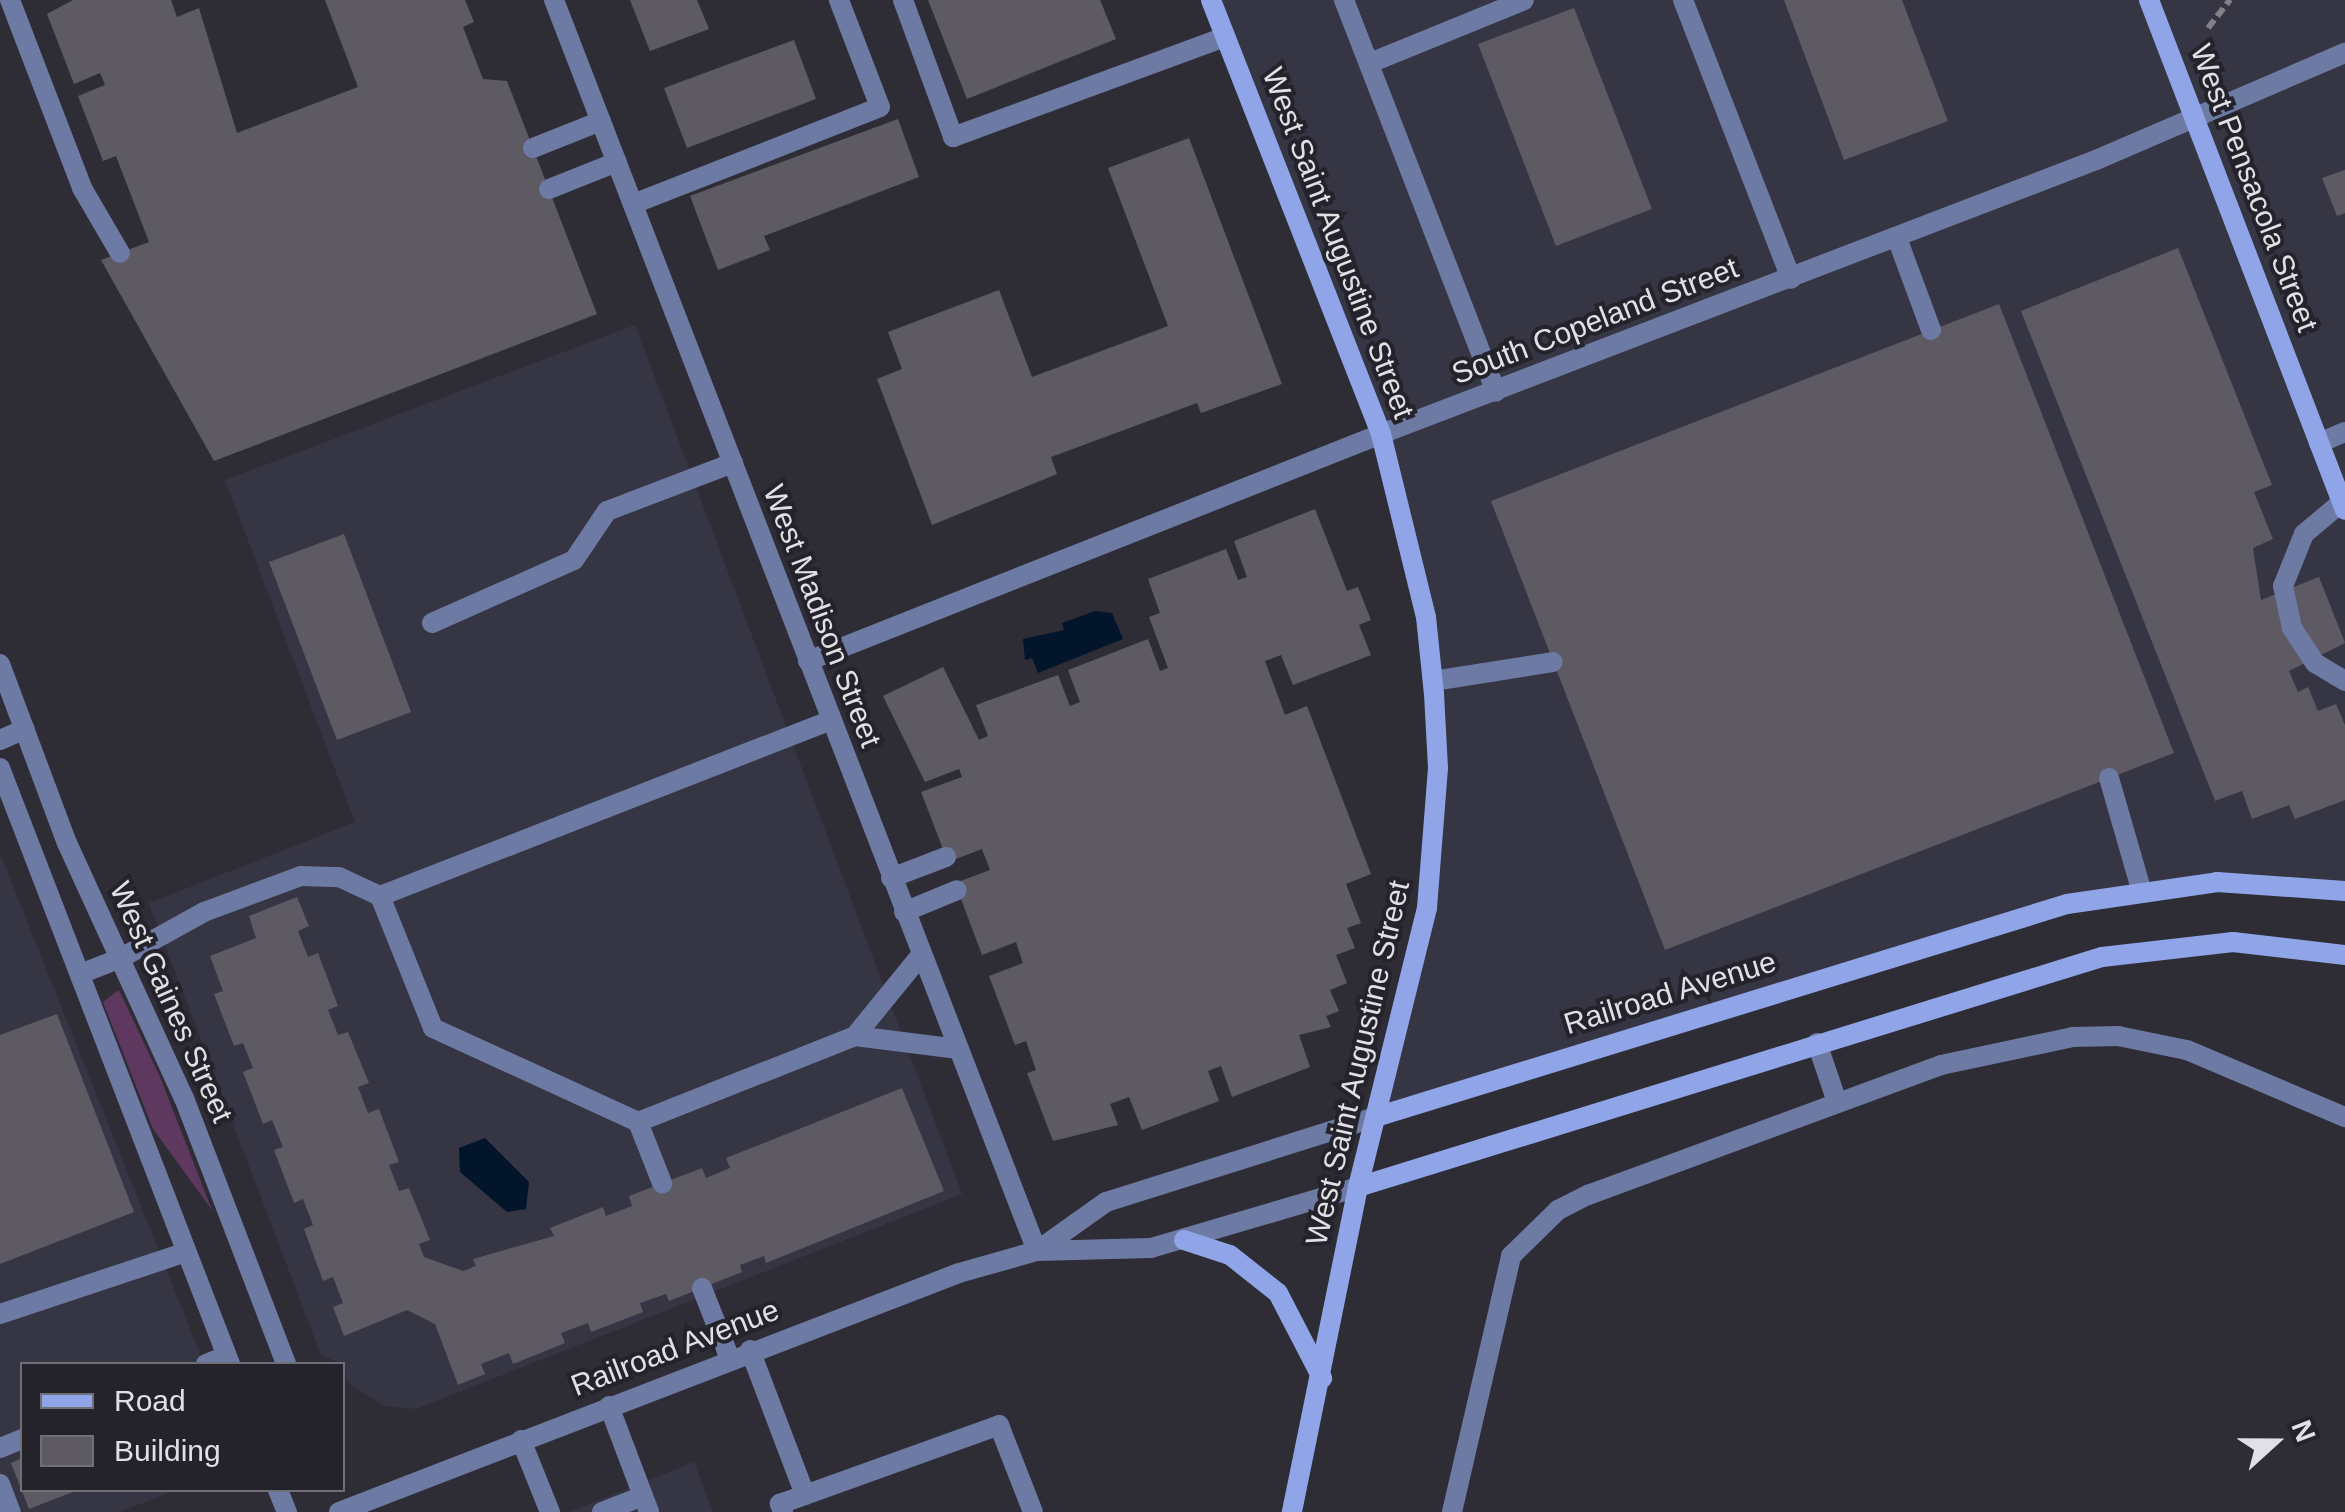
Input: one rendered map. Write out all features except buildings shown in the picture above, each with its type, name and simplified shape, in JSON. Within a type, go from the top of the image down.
[{"type":"main road","name":"West Saint Augustine Street","points":[[1211,0],[1382,434],[1411,542],[1433,681],[1438,768],[1429,892],[1358,1187],[1292,1512]]},
{"type":"main road","name":"West Pensacola Street","points":[[2149,0],[2343,506]]},
{"type":"main road","name":"Railroad Avenue","points":[[1376,1117],[1997,922],[2141,889],[2217,882],[2345,890]]},
{"type":"main road","name":"Railroad Avenue","points":[[1358,1187],[1817,1043],[2152,947],[2233,942],[2345,955]]},
{"type":"main road","points":[[1184,1240],[1230,1254],[1278,1293],[1322,1378]]},
{"type":"street","points":[[10,0],[82,188],[120,254]]},
{"type":"street","name":"West Madison Street","points":[[554,0],[829,721],[1037,1251]]},
{"type":"street","points":[[633,204],[880,107],[839,0]]},
{"type":"street","points":[[903,0],[953,137],[1226,38]]},
{"type":"street","points":[[1344,0],[1496,391]]},
{"type":"street","points":[[1370,64],[1524,0]]},
{"type":"street","points":[[1684,0],[1790,279]]},
{"type":"street","name":"South Copeland Street","points":[[808,662],[1382,434],[1896,238],[2194,118],[2345,52]]},
{"type":"street","points":[[533,148],[601,121]]},
{"type":"street","points":[[549,189],[617,162]]},
{"type":"street","points":[[1896,238],[1931,330]]},
{"type":"street","points":[[2319,443],[2345,432]]},
{"type":"street","points":[[432,622],[574,560],[607,511],[733,462]]},
{"type":"street","points":[[2343,506],[2304,534],[2283,586],[2292,628],[2315,664],[2345,681]]},
{"type":"street","points":[[1433,681],[1553,662]]},
{"type":"street","name":"West Gaines Street","points":[[0,664],[285,1362]]},
{"type":"street","points":[[380,896],[829,721]]},
{"type":"street","points":[[0,740],[26,730]]},
{"type":"street","points":[[0,768],[228,1360]]},
{"type":"street","points":[[2109,778],[2141,889]]},
{"type":"street","points":[[890,878],[946,856]]},
{"type":"street","points":[[80,974],[121,958],[204,912],[301,876],[340,877],[380,896],[433,1028],[638,1122],[662,1183]]},
{"type":"street","points":[[904,912],[957,890]]},
{"type":"street","points":[[855,1036],[921,955]]},
{"type":"street","points":[[638,1122],[855,1036],[958,1049]]},
{"type":"street","points":[[1452,1512],[1511,1256],[1529,1236],[1588,1194],[1837,1102],[2028,1043],[2118,1036],[2270,1080],[2345,1117]]},
{"type":"street","points":[[1817,1043],[1837,1102]]},
{"type":"street","name":"Railroad Avenue","points":[[341,1512],[750,1350],[1037,1251],[1121,1197],[1376,1117]]},
{"type":"street","name":"Railroad Avenue","points":[[1037,1251],[1095,1254],[1184,1240],[1358,1187]]},
{"type":"street","points":[[0,1314],[186,1252]]},
{"type":"street","points":[[702,1288],[730,1359]]},
{"type":"street","points":[[750,1350],[805,1495]]},
{"type":"street","points":[[602,1512],[646,1504],[609,1406]]},
{"type":"street","points":[[783,1512],[780,1504],[999,1425],[1033,1512]]},
{"type":"street","points":[[521,1440],[550,1512]]},
{"type":"street","points":[[0,1484],[11,1512]]},
{"type":"path","points":[[2208,28],[2230,0]]},
{"type":"shaded area","points":[[1211,0],[2345,0],[2345,891],[2141,889],[1376,1117],[1413,975],[1438,768],[1411,542]]},
{"type":"shaded area","points":[[635,325],[962,1194],[416,1409],[384,1406],[348,1383],[345,1362],[321,1355],[149,903],[355,822],[225,480]]},
{"type":"shaded area","points":[[0,854],[203,1362],[20,1362],[20,1492],[172,1492],[119,1512],[0,1512]]},
{"type":"shaded area","points":[[119,990],[160,1077],[212,1210],[153,1129],[103,1002]]},
{"type":"shaded area","points":[[694,1462],[713,1512],[569,1512]]},
{"type":"water","points":[[1095,611],[1112,613],[1123,639],[1038,673],[1032,658],[1025,660],[1023,639],[1064,630],[1062,623]]},
{"type":"water","points":[[485,1138],[529,1182],[526,1209],[507,1212],[460,1172],[459,1148]]}]
